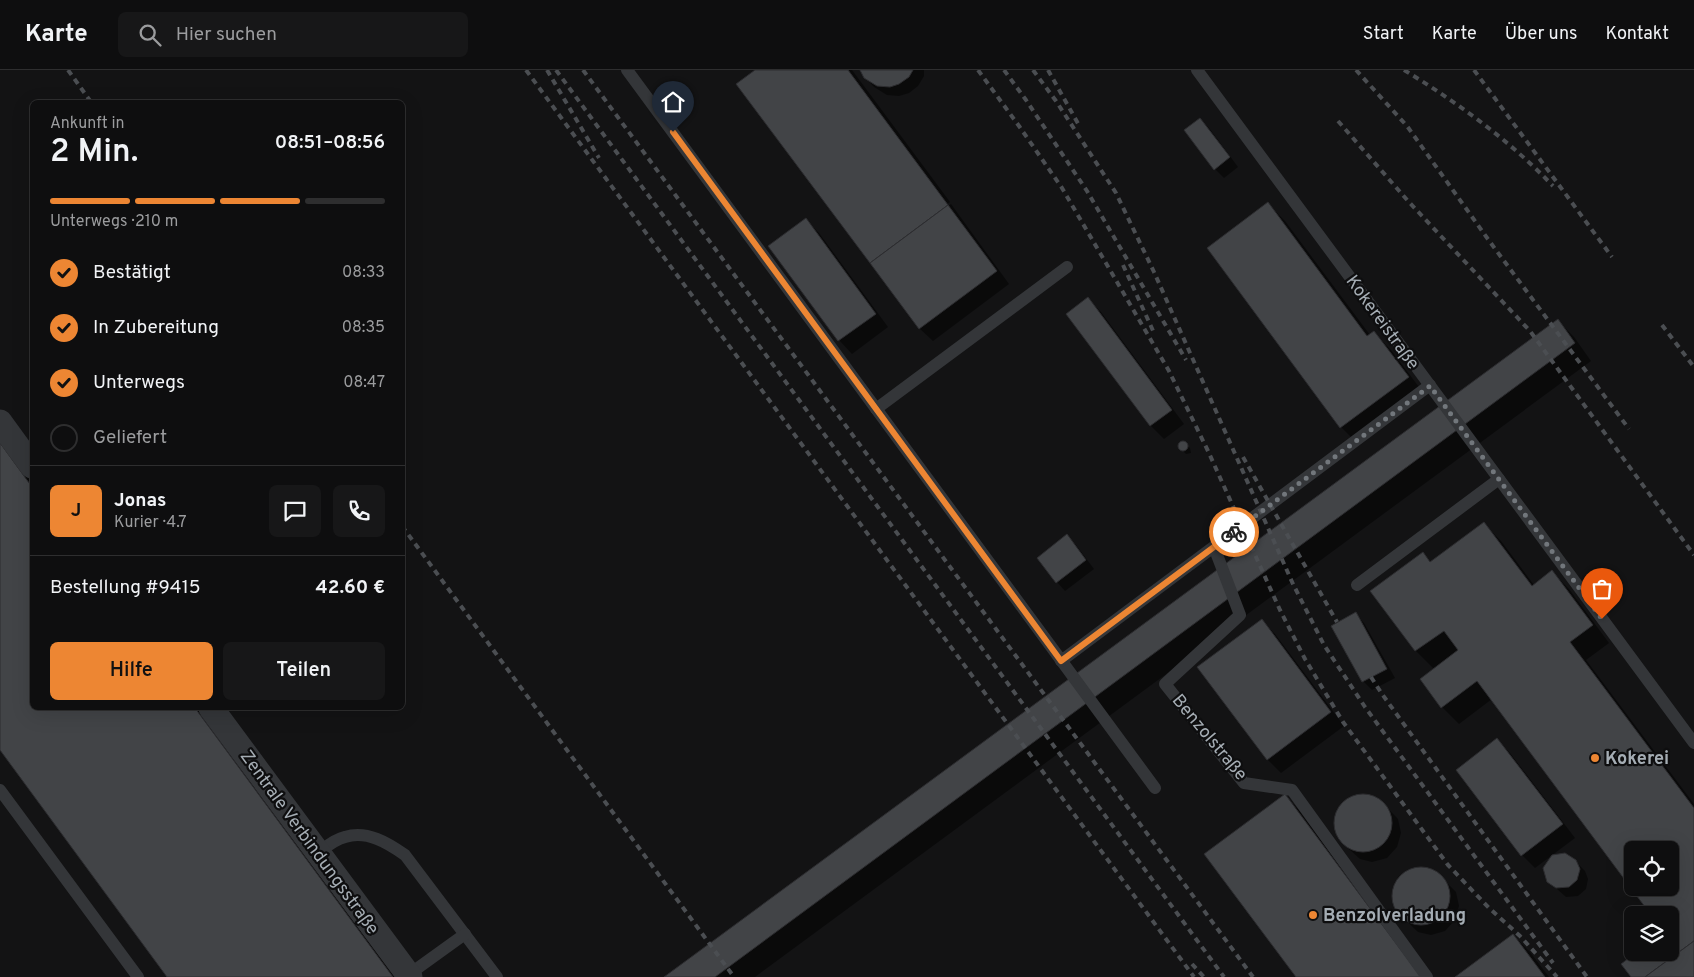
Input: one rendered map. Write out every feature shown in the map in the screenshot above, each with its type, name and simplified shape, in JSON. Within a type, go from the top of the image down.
[{"type":"street","points":[[0,422],[30,463]]},
{"type":"street","name":"Zentrale Verbindungsstraße","points":[[212,710],[409,976]]},
{"type":"lane","points":[[627,70],[1155,788]]},
{"type":"lane","name":"Kokereistraße","points":[[1197,70],[1694,743]]},
{"type":"lane","points":[[876,409],[1068,267]]},
{"type":"lane","points":[[1061,661],[1430,386]]},
{"type":"lane","points":[[1357,584],[1499,479]]},
{"type":"lane","name":"Benzolstraße","points":[[1214,547],[1240,616],[1165,684],[1244,783],[1292,790],[1427,977]]},
{"type":"lane","points":[[0,790],[138,977]]},
{"type":"lane","points":[[318,853],[343,837],[358,834],[387,842],[406,855],[497,977]]},
{"type":"lane","points":[[409,976],[464,934]]},
{"type":"building","points":[[755,70],[848,70],[948,205],[870,263],[736,84]]},
{"type":"building","points":[[860,70],[913,70],[909,77],[899,84],[890,87],[877,86],[864,78]]},
{"type":"building","points":[[1200,118],[1230,157],[1214,170],[1184,130]]},
{"type":"building","points":[[1268,202],[1367,336],[1374,331],[1409,377],[1340,428],[1207,248]]},
{"type":"building","points":[[948,205],[997,271],[919,329],[870,263]]},
{"type":"building","points":[[806,218],[876,314],[838,341],[768,246]]},
{"type":"building","points":[[1088,297],[1172,410],[1150,426],[1066,314]]},
{"type":"building","points":[[1558,319],[1575,343],[715,977],[664,977]]},
{"type":"building","points":[[1181,441],[1185,441],[1188,446],[1187,450],[1181,451],[1178,448],[1178,444]]},
{"type":"building","points":[[0,443],[30,484],[30,710],[196,710],[393,977],[167,977],[0,750]]},
{"type":"building","name":"Kokerei","points":[[1484,522],[1532,586],[1552,570],[1593,625],[1570,642],[1694,808],[1694,941],[1679,952],[1679,906],[1644,906],[1637,896],[1679,896],[1679,841],[1624,841],[1624,879],[1477,681],[1441,708],[1420,679],[1458,650],[1444,631],[1415,651],[1370,591],[1423,552],[1430,562]]},
{"type":"building","points":[[1067,534],[1086,560],[1056,583],[1037,558]]},
{"type":"building","points":[[1356,612],[1387,669],[1362,682],[1331,626]]},
{"type":"building","points":[[1262,619],[1331,712],[1267,760],[1197,667]]},
{"type":"building","points":[[1497,738],[1563,824],[1521,856],[1456,770]]},
{"type":"building","name":"Benzolverladung","points":[[1285,794],[1421,977],[1296,977],[1204,854]]},
{"type":"building","points":[[1357,794],[1369,794],[1379,798],[1388,807],[1392,829],[1384,844],[1369,852],[1357,852],[1347,848],[1338,839],[1334,829],[1334,817],[1338,807],[1347,798]]},
{"type":"building","points":[[1565,853],[1576,860],[1580,869],[1577,880],[1569,887],[1556,888],[1547,882],[1543,868],[1552,855]]},
{"type":"building","points":[[1415,867],[1427,867],[1442,875],[1450,890],[1450,902],[1442,917],[1427,925],[1415,925],[1400,917],[1392,902],[1392,890],[1400,875]]},
{"type":"building","points":[[1513,934],[1545,977],[1455,977]]},
{"type":"building","points":[[1694,941],[1694,977],[1645,977],[1667,961],[1679,961],[1679,952]]},
{"type":"building","name":"Kokerei","points":[[1625,961],[1667,961],[1645,977],[1631,977],[1621,964]]},
{"type":"railway","points":[[68,70],[90,100]]},
{"type":"railway","points":[[526,70],[1194,977]]},
{"type":"railway","points":[[547,70],[599,158]]},
{"type":"railway","points":[[556,70],[1224,977]]},
{"type":"railway","points":[[583,70],[1253,977]]},
{"type":"railway","points":[[978,70],[1062,188],[1169,371],[1208,451],[1280,610],[1305,659],[1343,722],[1448,865],[1489,908],[1520,936],[1557,977]]},
{"type":"railway","points":[[1004,70],[1087,191],[1186,360]]},
{"type":"railway","points":[[1033,70],[1056,101],[1116,193],[1154,272],[1293,584],[1324,645],[1365,707],[1553,963]]},
{"type":"railway","points":[[1048,70],[1080,127]]},
{"type":"railway","points":[[1356,70],[1407,126],[1490,242],[1629,429]]},
{"type":"railway","points":[[1404,70],[1482,123],[1519,153],[1553,186]]},
{"type":"railway","points":[[1474,70],[1612,257]]},
{"type":"railway","points":[[1338,121],[1408,201],[1530,331],[1694,555]]},
{"type":"railway","points":[[1123,265],[1155,335]]},
{"type":"railway","points":[[1662,325],[1694,367]]},
{"type":"railway","points":[[1243,457],[1337,622]]},
{"type":"railway","points":[[405,530],[734,977]]},
{"type":"railway","points":[[1371,677],[1587,977]]},
{"type":"railway","points":[[1192,964],[1204,977]]},
{"type":"way so far","points":[[1234,532],[1430,386],[1602,619]]},
{"type":"place","name":"Kokerei","points":[[1595,758]]},
{"type":"place","name":"Benzolverladung","points":[[1313,915]]},
{"type":"route","points":[[673,132],[1061,661],[1234,532]]}]
